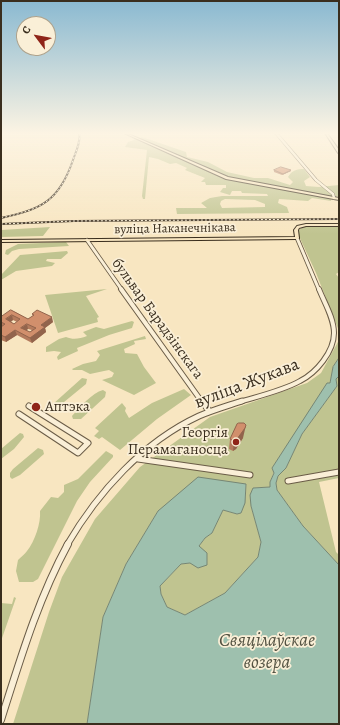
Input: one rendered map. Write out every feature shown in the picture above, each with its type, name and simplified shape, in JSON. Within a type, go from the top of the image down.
[{"type":"main road","points":[[202,167],[227,178],[339,199]]},
{"type":"main road","points":[[297,238],[296,230],[302,226],[339,225]]},
{"type":"main road","name":"вуліца Наканечнікава","points":[[1,242],[297,238]]},
{"type":"street","points":[[305,167],[316,180],[333,194],[334,198]]},
{"type":"street","name":"вуліца Жукава","points":[[1,720],[30,632],[63,555],[81,523],[95,503],[138,459],[174,430],[209,411],[257,396],[307,377],[316,370],[334,341],[330,316],[297,238]]},
{"type":"street","name":"бульвар Барадзінскага","points":[[87,240],[155,338],[209,411]]},
{"type":"street","points":[[19,414],[78,453],[88,443],[29,406]]},
{"type":"street","points":[[138,459],[250,475]]},
{"type":"street","points":[[288,481],[339,472]]},
{"type":"green space","points":[[145,167],[148,167],[145,199],[143,199]]},
{"type":"green space","points":[[184,167],[217,167],[227,172],[254,178],[268,178],[290,185],[293,182],[288,177],[291,173],[295,170],[304,169],[310,177],[304,181],[306,186],[319,187],[339,185],[339,197],[332,195],[331,201],[312,198],[308,201],[279,199],[278,203],[287,207],[289,213],[177,214],[176,208],[207,208],[201,203],[210,198],[222,196],[268,196],[267,194],[242,193],[241,191],[232,191],[230,195],[220,192],[223,188],[226,188],[226,185],[206,185],[205,182],[201,182],[205,178],[185,170],[187,168]],"holes":[[[225,199],[255,200],[265,204],[265,207],[222,208],[220,204],[221,201]]]},
{"type":"green space","points":[[50,227],[43,236],[1,237],[1,230]]},
{"type":"green space","points":[[303,227],[339,227],[339,272],[336,274],[339,278],[339,331],[316,273],[298,234],[298,231]]},
{"type":"green space","points":[[66,242],[69,246],[19,249],[12,251],[8,255],[5,254],[6,250],[18,244]]},
{"type":"green space","points":[[67,251],[68,253],[61,259],[47,259],[46,261],[55,263],[52,266],[16,271],[1,280],[1,275],[20,255]]},
{"type":"green space","points":[[107,289],[86,296],[99,317],[97,318],[98,322],[58,333],[45,295]]},
{"type":"green space","points":[[132,321],[134,322],[132,328],[109,335],[77,348],[78,351],[58,360],[57,357],[61,352],[46,352],[46,347],[59,339],[66,337],[74,339],[81,338],[87,336],[83,332],[96,327],[104,329]]},
{"type":"green space","points":[[145,336],[146,339],[134,341],[135,344],[124,349],[125,353],[137,354],[144,367],[156,383],[134,395],[102,380],[112,377],[114,373],[109,370],[90,374],[82,370],[72,369],[83,364],[96,361],[100,355],[97,351]]},
{"type":"green space","points":[[339,340],[339,358],[333,367],[330,383],[272,468],[274,472],[270,482],[270,487],[253,488],[251,506],[261,542],[258,557],[225,593],[185,615],[167,607],[161,594],[160,586],[181,564],[190,563],[199,546],[205,538],[212,533],[223,510],[237,514],[241,513],[246,495],[246,484],[158,511],[126,564],[103,617],[87,724],[13,724],[49,612],[62,577],[95,519],[140,467],[210,417],[307,383],[321,373]]},
{"type":"green space","points":[[339,376],[339,478],[319,482],[336,552],[339,555],[339,565],[303,526],[277,490],[276,483],[278,476],[286,468],[302,434],[337,386],[336,379]]},
{"type":"green space","points":[[82,378],[87,379],[86,384],[58,407],[52,407],[53,404]]},
{"type":"green space","points":[[184,389],[191,395],[157,419],[120,450],[102,437],[99,439],[94,436],[99,431],[95,428],[122,403],[126,408],[125,411],[129,418],[152,403]]},
{"type":"green space","points":[[103,390],[106,392],[105,397],[81,419],[73,419],[72,416],[86,401]]},
{"type":"green space","points":[[20,433],[23,434],[24,437],[14,449],[1,459],[1,449]]},
{"type":"green space","points":[[38,448],[43,450],[44,454],[20,475],[12,479],[10,477],[10,473],[13,469]]},
{"type":"green space","points":[[106,451],[113,455],[113,457],[90,482],[77,501],[38,579],[33,582],[19,582],[16,571],[18,560],[30,547],[35,537],[40,521],[40,511],[51,497],[58,498],[64,492],[64,485],[78,479]]},
{"type":"green space","points":[[14,597],[16,598],[1,641],[1,603],[12,604]]},
{"type":"water","name":"Свяцілаўскае возера","points":[[339,358],[339,376],[336,379],[337,386],[302,434],[286,468],[278,476],[276,483],[277,490],[303,526],[339,565],[339,724],[87,724],[103,617],[126,564],[158,511],[198,477],[246,484],[245,503],[241,513],[237,514],[223,510],[212,533],[205,538],[199,546],[207,553],[207,565],[198,568],[190,563],[181,564],[160,586],[161,594],[167,607],[185,615],[225,593],[258,557],[261,542],[251,506],[250,495],[253,488],[270,487],[270,482],[274,473],[272,468],[327,383],[330,383],[333,367]]},
{"type":"building","points":[[281,167],[291,170],[283,174],[274,170]]},
{"type":"building","points":[[11,310],[28,319],[34,315],[32,314],[37,310],[52,317],[41,325],[45,327],[30,338],[15,330],[5,337],[1,335],[1,327],[5,324],[1,322],[1,317]],"holes":[[[12,315],[20,319],[14,324],[6,319]],[[27,324],[36,328],[30,332],[21,328]]]},
{"type":"building","points":[[244,423],[246,425],[234,441],[230,439],[237,424]]},
{"type":"railway","points":[[1,218],[28,211],[47,201],[62,185],[71,167]]},
{"type":"railway","points":[[1,224],[74,221],[339,219]]},
{"type":"place","name":"Аптэка","points":[[36,407]]},
{"type":"place","name":"Георгія Перамаганосца","points":[[236,442]]}]
